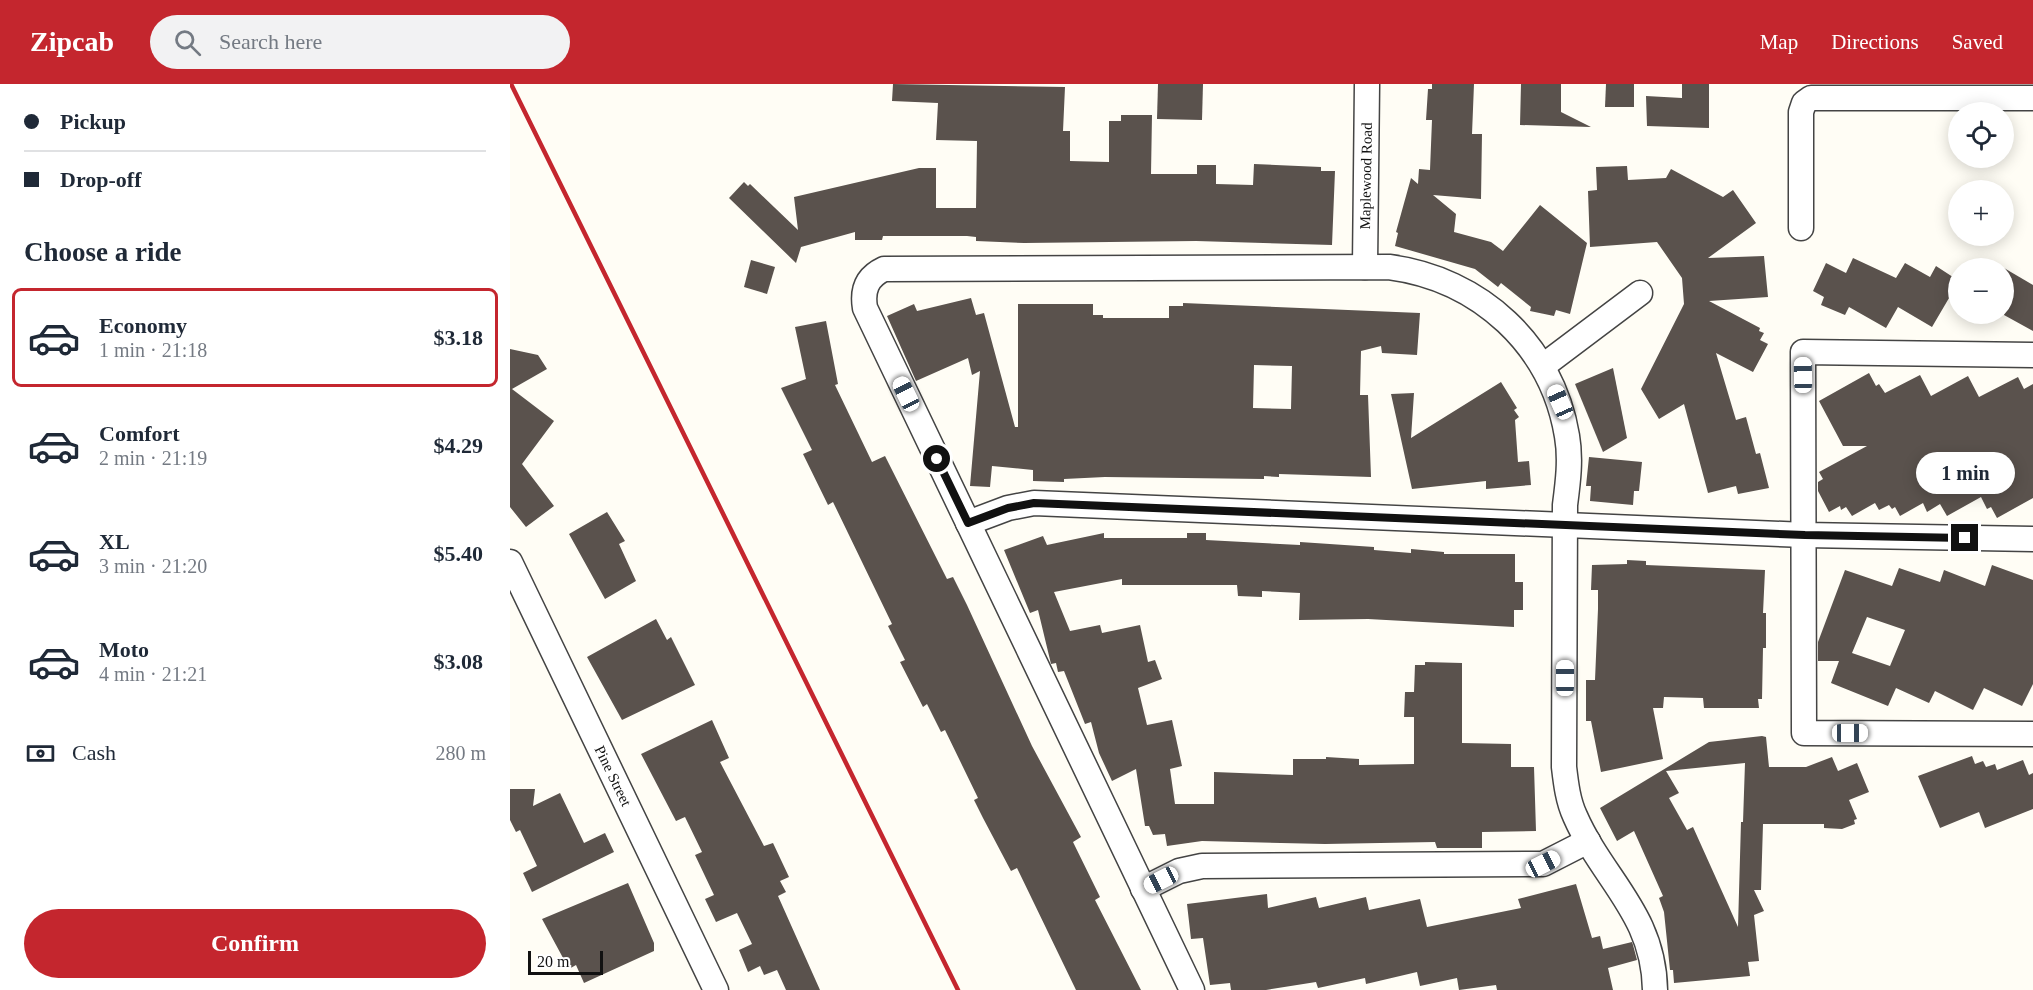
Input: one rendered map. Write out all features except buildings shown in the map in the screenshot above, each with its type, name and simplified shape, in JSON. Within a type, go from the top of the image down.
[{"type":"street","name":"Maplewood Road","points":[[1365,267],[1367,84]]},
{"type":"street","points":[[1800,228],[1800,112],[1804,103],[1811,98],[2033,98]]},
{"type":"street","points":[[1192,990],[864,308],[863,296],[866,283],[875,273],[884,269],[1365,267],[1406,269],[1438,278],[1468,291],[1496,310],[1522,336],[1543,366],[1560,402],[1568,438],[1569,471],[1565,523],[1564,767],[1567,793],[1574,816],[1647,936],[1654,962],[1655,990]]},
{"type":"street","points":[[1543,366],[1640,293]]},
{"type":"street","points":[[2033,355],[1803,352],[1804,733],[2033,734]]},
{"type":"street","points":[[968,523],[1008,508],[1034,503],[1565,523],[1805,535],[2033,539]]},
{"type":"street","name":"Pine Street","points":[[510,562],[717,990]]},
{"type":"street","points":[[1143,890],[1179,872],[1202,866],[1543,864],[1588,841]]},
{"type":"railway","points":[[511,84],[958,990]]},
{"type":"route","points":[[937,459],[968,523],[988,518],[1008,508],[1034,503],[1565,523],[1805,535],[1965,538]]}]
